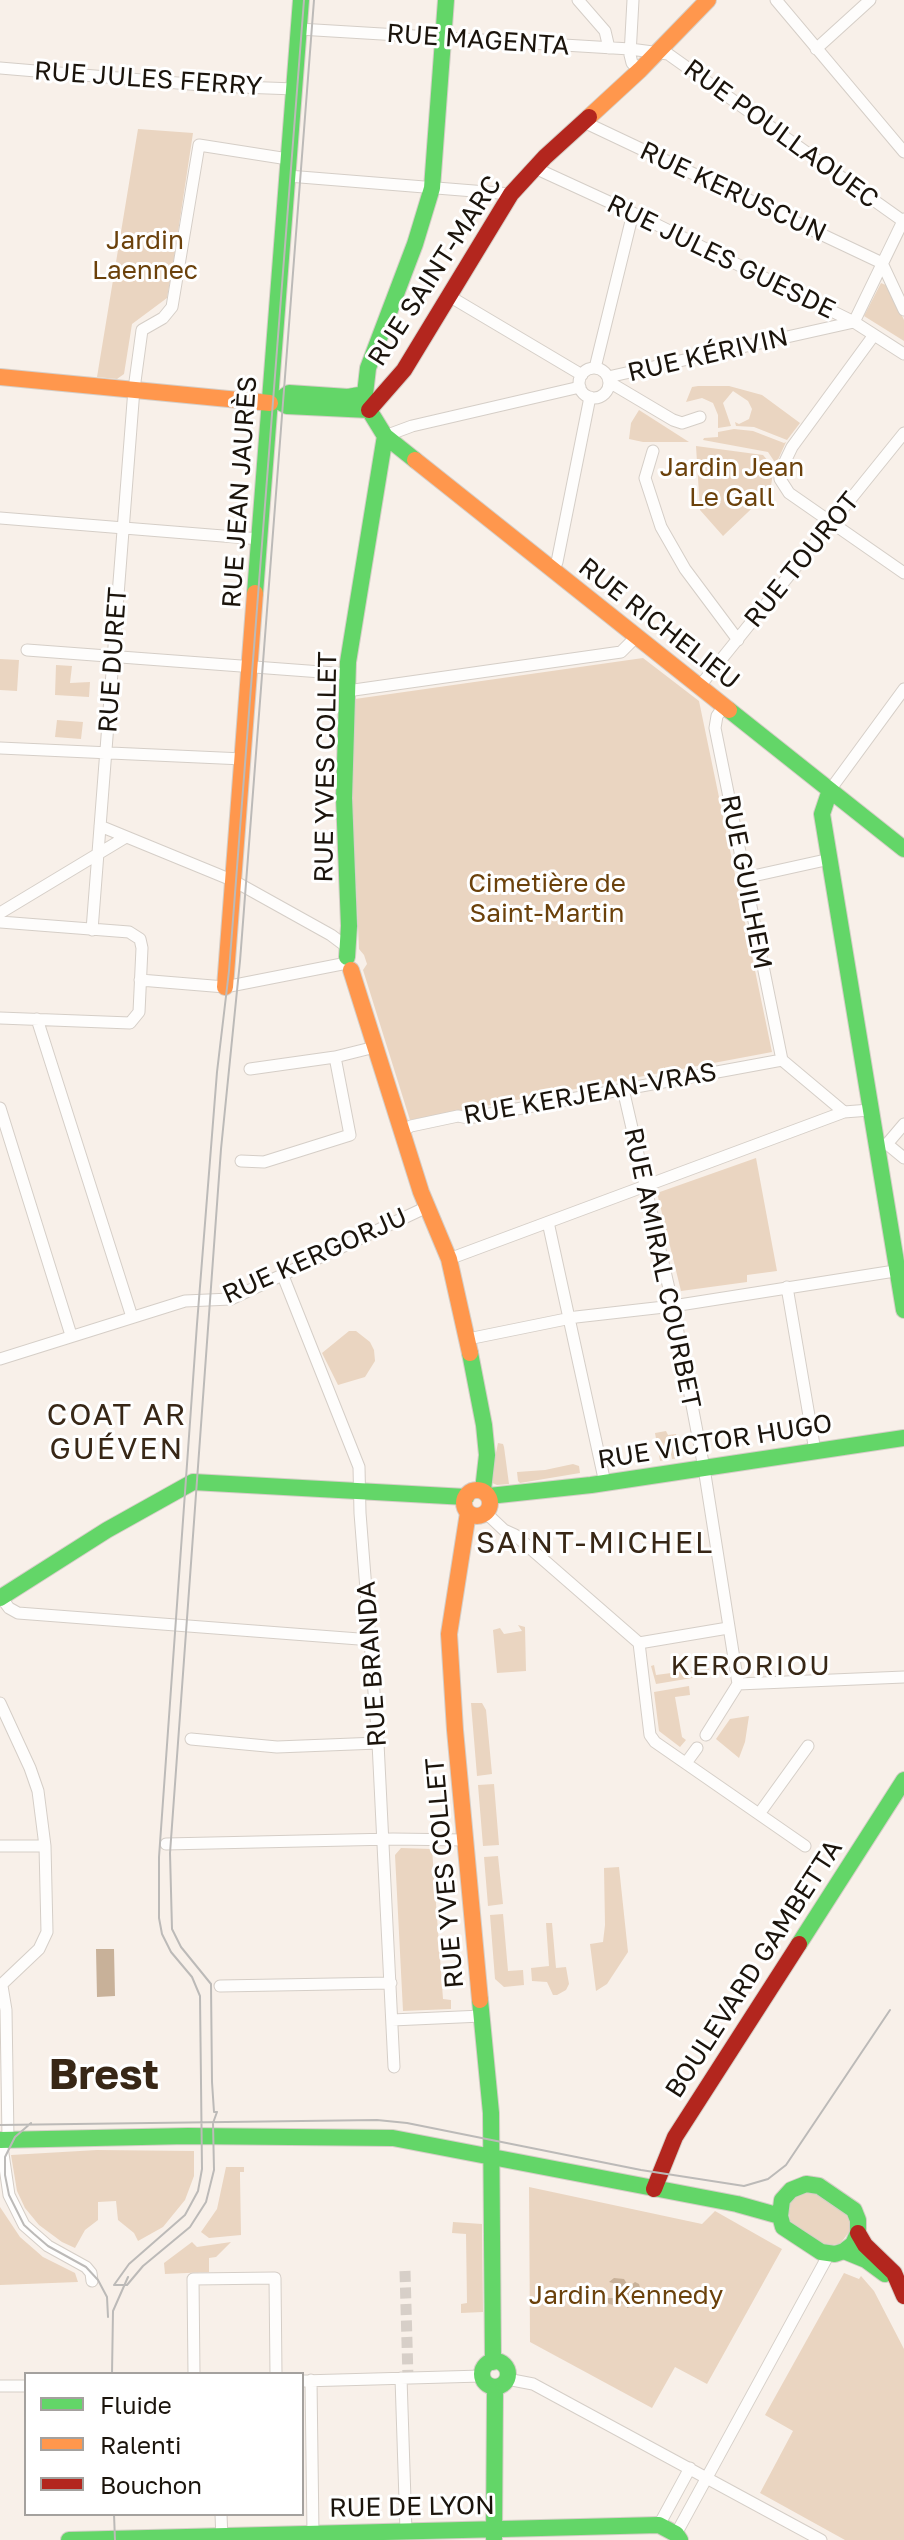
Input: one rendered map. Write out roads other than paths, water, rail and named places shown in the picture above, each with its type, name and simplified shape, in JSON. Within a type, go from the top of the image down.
[{"type":"street","name":"RUE JEAN JAURÈS","points":[[225,987],[264,454],[274,402],[301,0]]},
{"type":"street","points":[[0,377],[274,402],[289,406],[367,402],[368,368],[415,244],[432,188],[446,0]]},
{"type":"street","points":[[578,0],[605,31],[609,48]]},
{"type":"street","points":[[633,0],[630,49],[632,63],[640,70]]},
{"type":"street","name":"RUE SAINT-MARC","points":[[367,402],[404,370],[511,194],[708,0]]},
{"type":"street","points":[[776,0],[904,152]]},
{"type":"street","points":[[816,49],[870,0]]},
{"type":"street","name":"RUE MAGENTA","points":[[299,29],[656,52]]},
{"type":"street","name":"RUE POULLAOUEC","points":[[656,52],[668,54],[903,220]]},
{"type":"street","name":"RUE JULES FERRY","points":[[0,68],[199,85],[295,89]]},
{"type":"street","name":"RUE KERUSCUN","points":[[584,122],[882,263]]},
{"type":"street","name":"RUE DURET","points":[[92,930],[134,389],[142,330],[163,318],[172,307],[199,145],[288,168]]},
{"type":"street","points":[[288,168],[432,188],[511,194]]},
{"type":"street","name":"RUE JULES GUESDE","points":[[535,168],[854,322],[904,354]]},
{"type":"street","points":[[385,436],[581,381],[595,368],[633,213]]},
{"type":"street","points":[[854,322],[903,220]]},
{"type":"street","points":[[882,263],[904,310]]},
{"type":"street","points":[[449,296],[581,381],[590,397],[564,531],[553,570]]},
{"type":"street","name":"RUE KÉRIVIN","points":[[608,380],[854,322]]},
{"type":"street","points":[[874,335],[792,447],[780,472],[782,486],[789,493],[904,573]]},
{"type":"street","points":[[595,368],[603,371],[608,380],[673,420],[682,423],[700,417]]},
{"type":"street","points":[[590,397],[603,394],[608,380]]},
{"type":"street","name":"RUE RICHELIEU","points":[[367,402],[385,436],[904,849]]},
{"type":"street","name":"RUE TOUROT","points":[[699,687],[904,433]]},
{"type":"street","name":"RUE YVES COLLET","points":[[385,436],[347,683],[344,798],[349,926],[347,959],[401,1132],[449,1259],[468,1339],[487,1455],[456,1585],[449,1634],[491,2113],[493,2362],[504,2366],[508,2372],[495,2381]]},
{"type":"street","points":[[653,451],[645,478],[661,527],[685,569],[738,640]]},
{"type":"street","points":[[0,518],[260,539]]},
{"type":"street","points":[[27,650],[250,667],[347,683],[621,652],[636,637]]},
{"type":"street","points":[[904,689],[830,790],[822,814],[870,1110],[882,1144],[904,1310]]},
{"type":"street","name":"RUE GUILHEM","points":[[724,706],[717,716],[715,728],[782,1060]]},
{"type":"street","points":[[0,748],[243,759]]},
{"type":"street","points":[[100,826],[234,881],[331,935],[347,959],[225,987],[140,980]]},
{"type":"street","points":[[0,913],[126,837]]},
{"type":"street","points":[[744,878],[830,859]]},
{"type":"street","points":[[0,922],[129,932],[136,935],[142,944],[139,1012],[130,1023],[0,1018]]},
{"type":"street","points":[[37,1019],[132,1317]]},
{"type":"street","points":[[250,1069],[335,1057],[375,1047]]},
{"type":"street","points":[[241,1161],[264,1162],[350,1135],[335,1057]]},
{"type":"street","points":[[782,1060],[844,1112]]},
{"type":"street","name":"RUE KERJEAN-VRAS","points":[[401,1132],[411,1126],[458,1116],[468,1118],[782,1060]]},
{"type":"street","name":"RUE AMIRAL COURBET","points":[[623,1089],[673,1306],[704,1468],[738,1684]]},
{"type":"street","points":[[0,1108],[71,1335]]},
{"type":"street","points":[[449,1259],[844,1112],[870,1110]]},
{"type":"street","points":[[882,1144],[904,1124]]},
{"type":"street","points":[[882,1144],[904,1158]]},
{"type":"street","name":"RUE KERGORJU","points":[[0,1359],[185,1301],[231,1299],[427,1207]]},
{"type":"street","points":[[548,1222],[605,1483]]},
{"type":"street","points":[[468,1339],[569,1318],[673,1306],[901,1270]]},
{"type":"street","name":"RUE BRANDA","points":[[283,1276],[359,1467],[384,1839],[394,2067]]},
{"type":"street","points":[[787,1287],[815,1451]]},
{"type":"street","name":"RUE VICTOR HUGO","points":[[478,1503],[904,1438]]},
{"type":"street","points":[[372,1640],[18,1613],[0,1598],[187,1483],[206,1481],[478,1503],[504,1530],[515,1535],[639,1643],[650,1735],[655,1742],[805,1846]]},
{"type":"street","points":[[639,1643],[728,1628]]},
{"type":"street","points":[[706,1735],[738,1684],[904,1677]]},
{"type":"street","points":[[0,1703],[38,1791],[45,1846],[45,1941],[1,1986],[6,2010],[3,2140],[9,2195],[24,2225],[91,2273],[92,2281]]},
{"type":"street","points":[[191,1739],[277,1747],[378,1743]]},
{"type":"street","points":[[759,1814],[808,1746]]},
{"type":"street","points":[[686,1763],[697,1748]]},
{"type":"street","name":"BOULEVARD GAMBETTA","points":[[654,2189],[660,2167],[675,2137],[904,1780]]},
{"type":"street","points":[[166,1844],[466,1840]]},
{"type":"street","points":[[0,1846],[45,1846]]},
{"type":"street","points":[[220,1986],[391,1983]]},
{"type":"street","points":[[392,2020],[482,2016]]},
{"type":"street","points":[[3,2140],[188,2136],[371,2137],[415,2141],[737,2204],[780,2216]]},
{"type":"street","points":[[698,2473],[678,2537],[659,2525],[698,2473],[714,2463],[837,2253],[853,2244],[858,2233],[854,2210],[815,2185],[803,2184],[789,2191],[782,2200],[780,2216],[787,2231],[807,2245],[837,2253],[873,2264],[904,2295]]},
{"type":"street","points":[[858,2233],[865,2245],[894,2273],[904,2295]]},
{"type":"street","points":[[194,2372],[193,2279],[275,2278],[276,2372]]},
{"type":"street","points":[[401,2378],[406,2531]]},
{"type":"street","points":[[313,2534],[306,2380],[401,2378],[533,2384],[821,2540]]},
{"type":"street","points":[[494,2534],[495,2381]]},
{"type":"street","points":[[0,2386],[24,2386]]},
{"type":"street","points":[[221,2516],[222,2538]]},
{"type":"street","name":"RUE DE LYON","points":[[69,2540],[313,2534],[330,2537],[406,2531],[494,2534],[659,2525]]},
{"type":"tunnel","points":[[405,2271],[408,2378]]},
{"type":"tram line","points":[[304,0],[229,971],[217,1072],[197,1324],[159,1857],[162,1934],[171,1952],[192,1977],[200,1996],[202,2169],[198,2191],[185,2215],[129,2264],[114,2285],[127,2285],[143,2266],[190,2227],[206,2202],[214,2170],[213,2123],[217,2112],[214,2112],[212,2082],[211,1984],[181,1947],[172,1929],[170,1853],[221,1149],[240,961],[314,0]]},
{"type":"tram line","points":[[0,2125],[377,2120],[407,2123],[641,2170],[744,2186],[768,2179],[786,2165],[890,2010]]},
{"type":"tram line","points":[[31,2123],[15,2137],[5,2157],[9,2195],[24,2225],[48,2246],[86,2267],[98,2280],[107,2297],[108,2317]]},
{"type":"tram line","points":[[112,2372],[113,2311],[128,2277]]},
{"type":"tram line","points":[[114,2516],[115,2540]]},
{"type":"district","name":"COAT AR GUÉVEN","points":[[117,1432]]},
{"type":"district","name":"SAINT-MICHEL","points":[[595,1543]]},
{"type":"district","name":"KERORIOU","points":[[751,1666]]},
{"type":"district","name":"Brest","points":[[104,2076]]},
{"type":"park label","name":"Jardin Laennec","points":[[145,256]]},
{"type":"park label","name":"Jardin Jean Le Gall","points":[[732,483]]},
{"type":"park label","name":"Cimetière de Saint-Martin","points":[[547,899]]},
{"type":"park label","name":"Jardin Kennedy","points":[[626,2296]]}]
